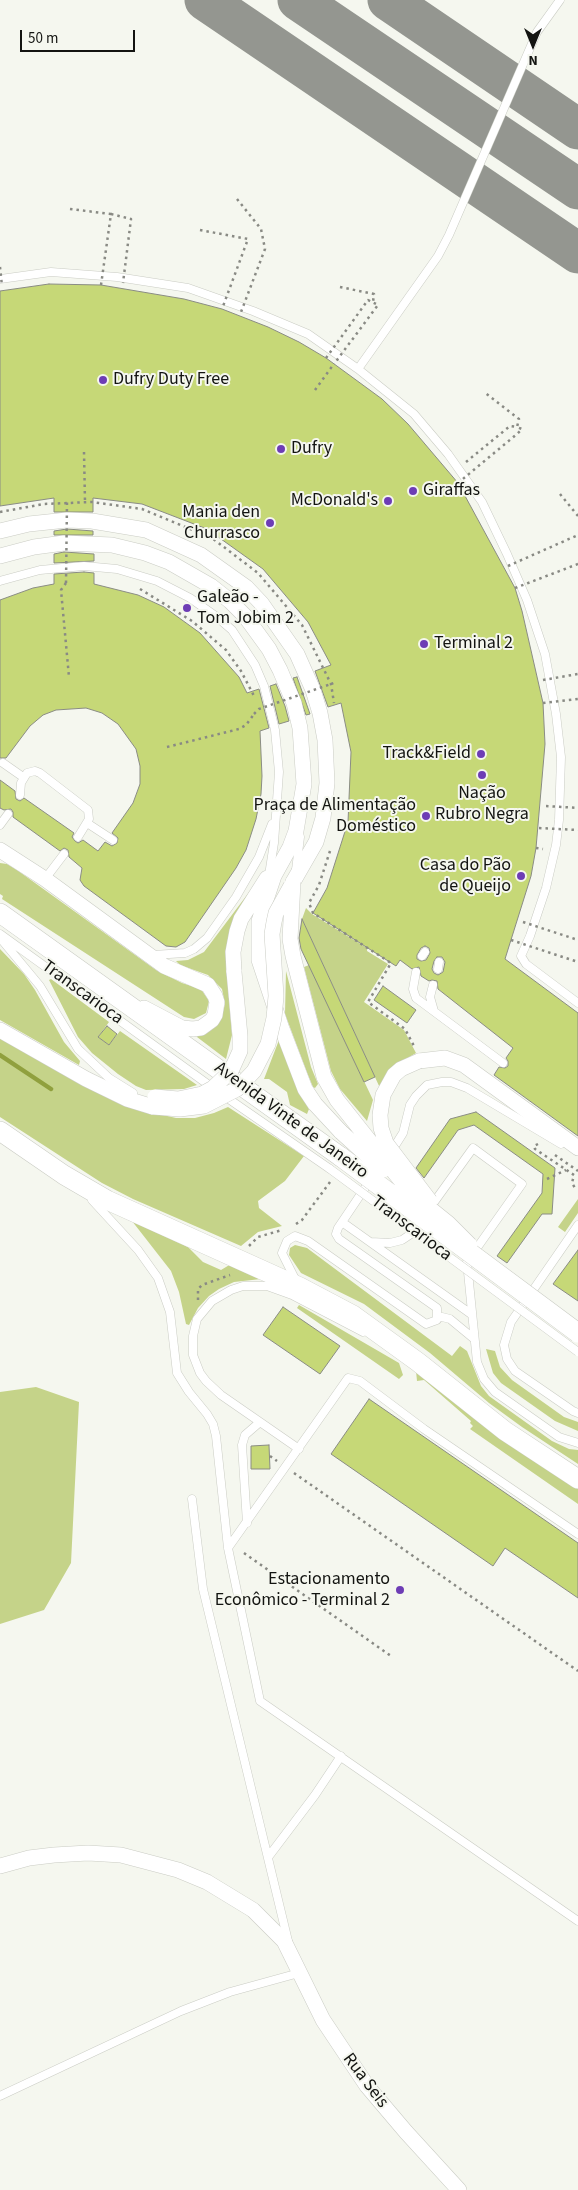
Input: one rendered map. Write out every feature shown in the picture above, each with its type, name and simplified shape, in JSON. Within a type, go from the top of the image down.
[{"type":"street","points":[[0,531],[29,524],[67,520],[92,521],[146,530],[201,555],[246,587],[280,627],[297,654],[314,690],[325,740],[328,782],[323,818],[316,842],[280,906],[274,922],[272,934],[276,996],[274,1018],[268,1044],[254,1071],[237,1089],[204,1106],[180,1109],[86,1080]]},
{"type":"street","points":[[0,556],[34,547],[64,543],[112,545],[144,553],[169,562],[210,586],[240,611],[256,631],[280,670],[294,703],[300,728],[304,774],[302,802],[296,831],[274,876],[259,921],[259,960],[305,1089],[321,1112],[341,1132],[448,1223]]},
{"type":"street","points":[[0,850],[45,879],[170,970],[208,985],[216,996],[215,1015],[207,1025],[193,1029],[182,1028],[107,989]]},
{"type":"street","points":[[0,1030],[86,1080],[128,1099],[154,1102],[202,1094],[218,1084],[231,1071],[240,1051],[233,952],[237,931],[249,905],[285,855]]},
{"type":"street","points":[[295,878],[290,939],[324,1077],[337,1100],[410,1192]]},
{"type":"street","name":"Avenida Vinte de Janeiro","points":[[0,913],[107,989],[335,1167],[494,1270],[578,1333]]},
{"type":"street","points":[[494,1270],[448,1223],[414,1182],[383,1136],[380,1115],[383,1094],[394,1075],[419,1060],[445,1058],[455,1060],[578,1148]]},
{"type":"street","points":[[0,1131],[64,1175],[136,1214],[300,1287],[353,1315],[418,1362],[505,1431],[578,1479]]},
{"type":"street","name":"Rua Seis","points":[[0,1866],[28,1858],[88,1853],[121,1855],[178,1870],[221,1890],[254,1910],[284,1941],[323,2020],[367,2086],[459,2190]]},
{"type":"lane","points":[[358,369],[438,256],[449,235],[537,32],[560,0]]},
{"type":"lane","points":[[1,282],[51,272],[117,276],[188,288],[253,311],[308,334],[358,369],[414,414],[448,454],[482,502],[527,600],[545,654],[556,714],[561,757],[556,845],[546,888],[530,936],[521,956],[526,964],[578,1002]]},
{"type":"lane","points":[[0,552],[35,543],[66,539],[112,543],[145,550],[170,559],[212,583],[245,613],[259,630],[285,671],[296,696],[305,737],[308,788],[295,878]]},
{"type":"lane","points":[[0,582],[40,570],[84,566],[117,569],[157,581],[190,598],[232,630],[255,665],[271,710],[275,730],[279,772],[269,875]]},
{"type":"lane","points":[[3,763],[23,777]]},
{"type":"lane","points":[[20,795],[23,777],[31,771],[40,773],[88,810],[87,823],[78,837]]},
{"type":"lane","points":[[0,825],[8,814]]},
{"type":"lane","points":[[148,954],[185,952],[194,949],[207,938],[236,898],[259,856],[275,817]]},
{"type":"lane","points":[[87,823],[114,840]]},
{"type":"lane","points":[[45,879],[64,854]]},
{"type":"lane","name":"Transcarioca","points":[[0,934],[217,1091],[335,1167],[578,1352]]},
{"type":"lane","name":"Transcarioca","points":[[0,938],[40,986],[78,1049],[109,1078],[133,1093]]},
{"type":"lane","points":[[416,972],[413,989],[416,998],[503,1063]]},
{"type":"lane","points":[[433,984],[430,1003],[436,1014]]},
{"type":"lane","points":[[300,1287],[282,1253],[287,1241],[295,1236],[308,1241],[426,1324],[437,1320],[437,1308],[339,1239],[336,1234],[342,1222],[399,1141],[410,1105],[427,1085],[451,1082],[458,1084],[578,1153]]},
{"type":"lane","points":[[371,1242],[390,1243],[402,1240],[410,1234],[473,1148],[522,1184],[466,1262],[473,1338],[480,1371],[488,1386],[559,1436],[578,1443]]},
{"type":"lane","points":[[64,1175],[104,1210],[138,1250],[158,1278],[170,1312],[177,1372],[189,1392],[207,1414],[216,1436],[228,1548],[260,1701],[578,1921]]},
{"type":"lane","points":[[342,1222],[471,1314]]},
{"type":"lane","points":[[578,1225],[511,1322],[504,1345],[507,1360],[515,1371],[573,1411],[578,1412]]},
{"type":"lane","points":[[299,1449],[212,1387],[200,1373],[193,1355],[193,1336],[197,1319],[212,1301],[231,1290],[243,1286],[268,1286],[278,1289],[418,1362]]},
{"type":"lane","points":[[438,1316],[450,1319],[473,1338]]},
{"type":"lane","points":[[228,1548],[348,1378],[354,1379],[578,1534]]},
{"type":"lane","points":[[247,1522],[242,1445],[245,1436],[260,1422]]},
{"type":"lane","points":[[192,1499],[203,1588],[292,1957]]},
{"type":"lane","points":[[269,1856],[315,1795],[341,1756]]},
{"type":"lane","points":[[0,2096],[181,2011],[230,1992],[299,1973]]},
{"type":"path","points":[[237,199],[261,229],[265,249],[241,312]]},
{"type":"path","points":[[70,210],[111,214],[132,220],[123,283]]},
{"type":"path","points":[[101,285],[111,214]]},
{"type":"path","points":[[200,230],[248,240],[222,309]]},
{"type":"path","points":[[0,267],[1,282]]},
{"type":"path","points":[[340,287],[374,294],[373,302]]},
{"type":"path","points":[[315,390],[378,305],[368,300],[326,358]]},
{"type":"path","points":[[484,392],[519,419],[517,427]]},
{"type":"path","points":[[458,483],[522,429],[510,426],[465,463]]},
{"type":"path","points":[[84,452],[84,502]]},
{"type":"path","points":[[560,494],[578,516]]},
{"type":"path","points":[[67,497],[66,583],[62,590],[69,677]]},
{"type":"path","points":[[508,566],[578,535]]},
{"type":"path","points":[[515,588],[578,564]]},
{"type":"path","points":[[135,586],[192,621],[226,650],[241,671],[259,709]]},
{"type":"path","points":[[543,680],[578,674]]},
{"type":"path","points":[[167,747],[239,729],[246,725],[259,709],[336,682]]},
{"type":"path","points":[[331,684],[335,711]]},
{"type":"path","points":[[543,704],[578,699]]},
{"type":"path","points":[[546,806],[578,808]]},
{"type":"path","points":[[539,828],[578,830]]},
{"type":"path","points":[[331,848],[319,885],[309,903],[312,913],[391,963],[368,1002],[405,1029],[417,1053]]},
{"type":"path","points":[[522,922],[578,940]]},
{"type":"path","points":[[511,940],[578,962]]},
{"type":"path","points":[[539,1144],[534,1146],[535,1149],[574,1175],[572,1183],[575,1188]]},
{"type":"path","points":[[554,1154],[578,1171]]},
{"type":"path","points":[[294,1225],[302,1220],[335,1167]]},
{"type":"path","points":[[547,1179],[566,1170]]},
{"type":"path","points":[[242,1261],[248,1247],[258,1237],[287,1229]]},
{"type":"path","points":[[270,1456],[578,1671]]},
{"type":"path","points":[[244,1554],[391,1656]]},
{"type":"green space","points":[[0,863],[7,864],[17,870],[156,970],[182,983],[201,989],[209,1001],[206,1013],[194,1019],[184,1017],[2,899],[3,896],[0,894]]},
{"type":"green space","points":[[256,883],[228,987],[232,1035],[226,1059],[197,1037],[221,1019],[225,1004],[222,989],[208,975],[180,965],[176,961],[188,960],[204,952]]},
{"type":"green space","points":[[306,908],[312,914],[367,948],[367,951],[388,964],[364,1002],[404,1030],[416,1053],[401,1062],[380,1088],[302,919]]},
{"type":"green space","points":[[0,949],[24,974],[35,990],[64,1042],[80,1061],[79,1065],[0,1020]]},
{"type":"green space","points":[[309,965],[373,1100],[367,1121],[340,1089],[331,1071],[304,967]]},
{"type":"green space","points":[[286,971],[311,1067],[318,1084],[315,1088],[308,1075],[285,1014]]},
{"type":"green space","points":[[51,979],[109,1022],[98,1037],[109,1045],[120,1031],[197,1085],[184,1089],[146,1090],[118,1074],[92,1053],[78,1037],[49,980]]},
{"type":"green space","points":[[0,1036],[133,1108],[176,1118],[195,1118],[228,1107],[304,1156],[285,1181],[258,1201],[259,1208],[282,1226],[258,1232],[241,1246],[133,1199],[102,1183],[0,1117]]},
{"type":"green space","points":[[279,1040],[299,1092],[309,1109],[307,1114],[290,1105],[287,1092],[269,1079],[264,1079]]},
{"type":"green space","points":[[578,1199],[578,1213],[565,1232],[558,1227]]},
{"type":"green space","points":[[132,1221],[188,1247],[203,1262],[221,1270],[231,1264],[261,1279],[234,1282],[219,1289],[209,1296],[198,1308],[189,1325],[186,1324],[179,1292],[171,1271]]},
{"type":"green space","points":[[295,1245],[307,1248],[452,1356],[460,1346],[467,1351],[481,1386],[489,1396],[552,1441],[569,1449],[578,1450],[578,1464],[489,1403],[430,1353],[364,1304],[301,1273],[289,1255],[290,1248]]},
{"type":"green space","points":[[299,1305],[399,1363],[403,1375],[399,1379],[297,1308]]},
{"type":"green space","points":[[486,1349],[495,1351],[500,1367],[512,1380],[564,1417],[578,1422],[578,1431],[555,1421],[501,1383],[493,1373]]},
{"type":"green space","points":[[416,1371],[578,1486],[578,1504],[470,1429],[473,1426],[470,1423],[471,1421],[424,1380],[417,1381]]},
{"type":"green space","points":[[36,1387],[79,1402],[71,1563],[44,1610],[0,1624],[0,1392]]},
{"type":"building","name":"Terminal 2","points":[[49,284],[101,285],[184,299],[222,309],[268,327],[326,358],[382,399],[408,424],[458,483],[515,588],[543,703],[545,744],[536,848],[531,876],[505,959],[578,1013],[578,1136],[494,1075],[499,1067],[505,1068],[508,1066],[506,1058],[513,1048],[438,989],[437,981],[429,981],[421,976],[419,967],[412,969],[400,960],[396,966],[313,913],[327,888],[348,822],[351,752],[341,703],[328,707],[315,671],[331,665],[308,622],[263,569],[207,529],[142,504],[93,498],[93,512],[54,512],[54,498],[0,506],[0,291]],"holes":[[[425,946],[429,948],[430,953],[426,960],[421,961],[417,959],[417,955],[421,948]],[[437,957],[442,957],[445,962],[443,972],[438,975],[432,969]]]},
{"type":"building","points":[[67,529],[93,531],[93,535],[54,535],[54,531]]},
{"type":"building","points":[[64,552],[94,554],[94,561],[54,563],[54,554]]},
{"type":"building","points":[[94,573],[94,584],[138,595],[164,607],[200,633],[239,677],[247,693],[259,689],[269,728],[260,731],[261,794],[256,819],[246,850],[236,868],[185,942],[176,947],[166,946],[84,886],[80,880],[82,868],[69,857],[68,850],[64,848],[60,851],[13,817],[11,809],[4,810],[0,808],[0,780],[15,791],[16,799],[20,801],[24,798],[74,833],[72,837],[75,841],[78,843],[83,840],[98,851],[105,842],[112,846],[117,843],[118,838],[112,833],[133,803],[140,784],[140,766],[136,749],[118,724],[102,713],[86,708],[56,710],[43,715],[30,726],[6,758],[0,758],[0,600],[33,588],[54,584],[54,574]]},
{"type":"building","points":[[297,677],[310,714],[306,715],[293,678]]},
{"type":"building","points":[[276,684],[289,721],[279,724],[270,686]]},
{"type":"building","points":[[302,919],[375,1077],[364,1082],[301,949],[299,938]]},
{"type":"building","points":[[383,986],[416,1010],[407,1023],[374,1000]]},
{"type":"building","points":[[107,1026],[117,1034],[109,1045],[98,1037]]},
{"type":"building","points":[[476,1112],[555,1168],[552,1214],[542,1214],[507,1263],[497,1256],[542,1193],[543,1174],[474,1125],[458,1130],[424,1178],[416,1168],[450,1119]]},
{"type":"building","points":[[578,1250],[578,1301],[553,1284]]},
{"type":"building","points":[[283,1307],[340,1346],[320,1374],[263,1335]]},
{"type":"building","points":[[369,1399],[578,1543],[578,1598],[505,1548],[493,1566],[331,1454]]},
{"type":"building","points":[[269,1445],[270,1469],[251,1469],[251,1446]]},
{"type":"waterway","points":[[0,1055],[51,1089]]},
{"type":"taxiway","points":[[205,0],[578,253]]},
{"type":"taxiway","points":[[298,0],[578,189]]},
{"type":"taxiway","points":[[388,0],[578,129]]},
{"type":"place","name":"Dufry Duty Free","points":[[103,380]]},
{"type":"place","name":"Dufry","points":[[281,449]]},
{"type":"place","name":"Giraffas","points":[[413,491]]},
{"type":"place","name":"McDonald's","points":[[388,501]]},
{"type":"place","name":"Mania den Churrasco","points":[[270,523]]},
{"type":"place","name":"Galeão - Tom Jobim 2","points":[[187,608]]},
{"type":"place","name":"Terminal 2","points":[[424,644]]},
{"type":"place","name":"Track&Field","points":[[481,754]]},
{"type":"place","name":"Nação Rubro Negra","points":[[482,775]]},
{"type":"place","name":"Praça de Alimentação Doméstico","points":[[426,816]]},
{"type":"place","name":"Casa do Pão de Queijo","points":[[521,876]]},
{"type":"place","name":"Estacionamento Econômico - Terminal 2","points":[[400,1590]]}]
